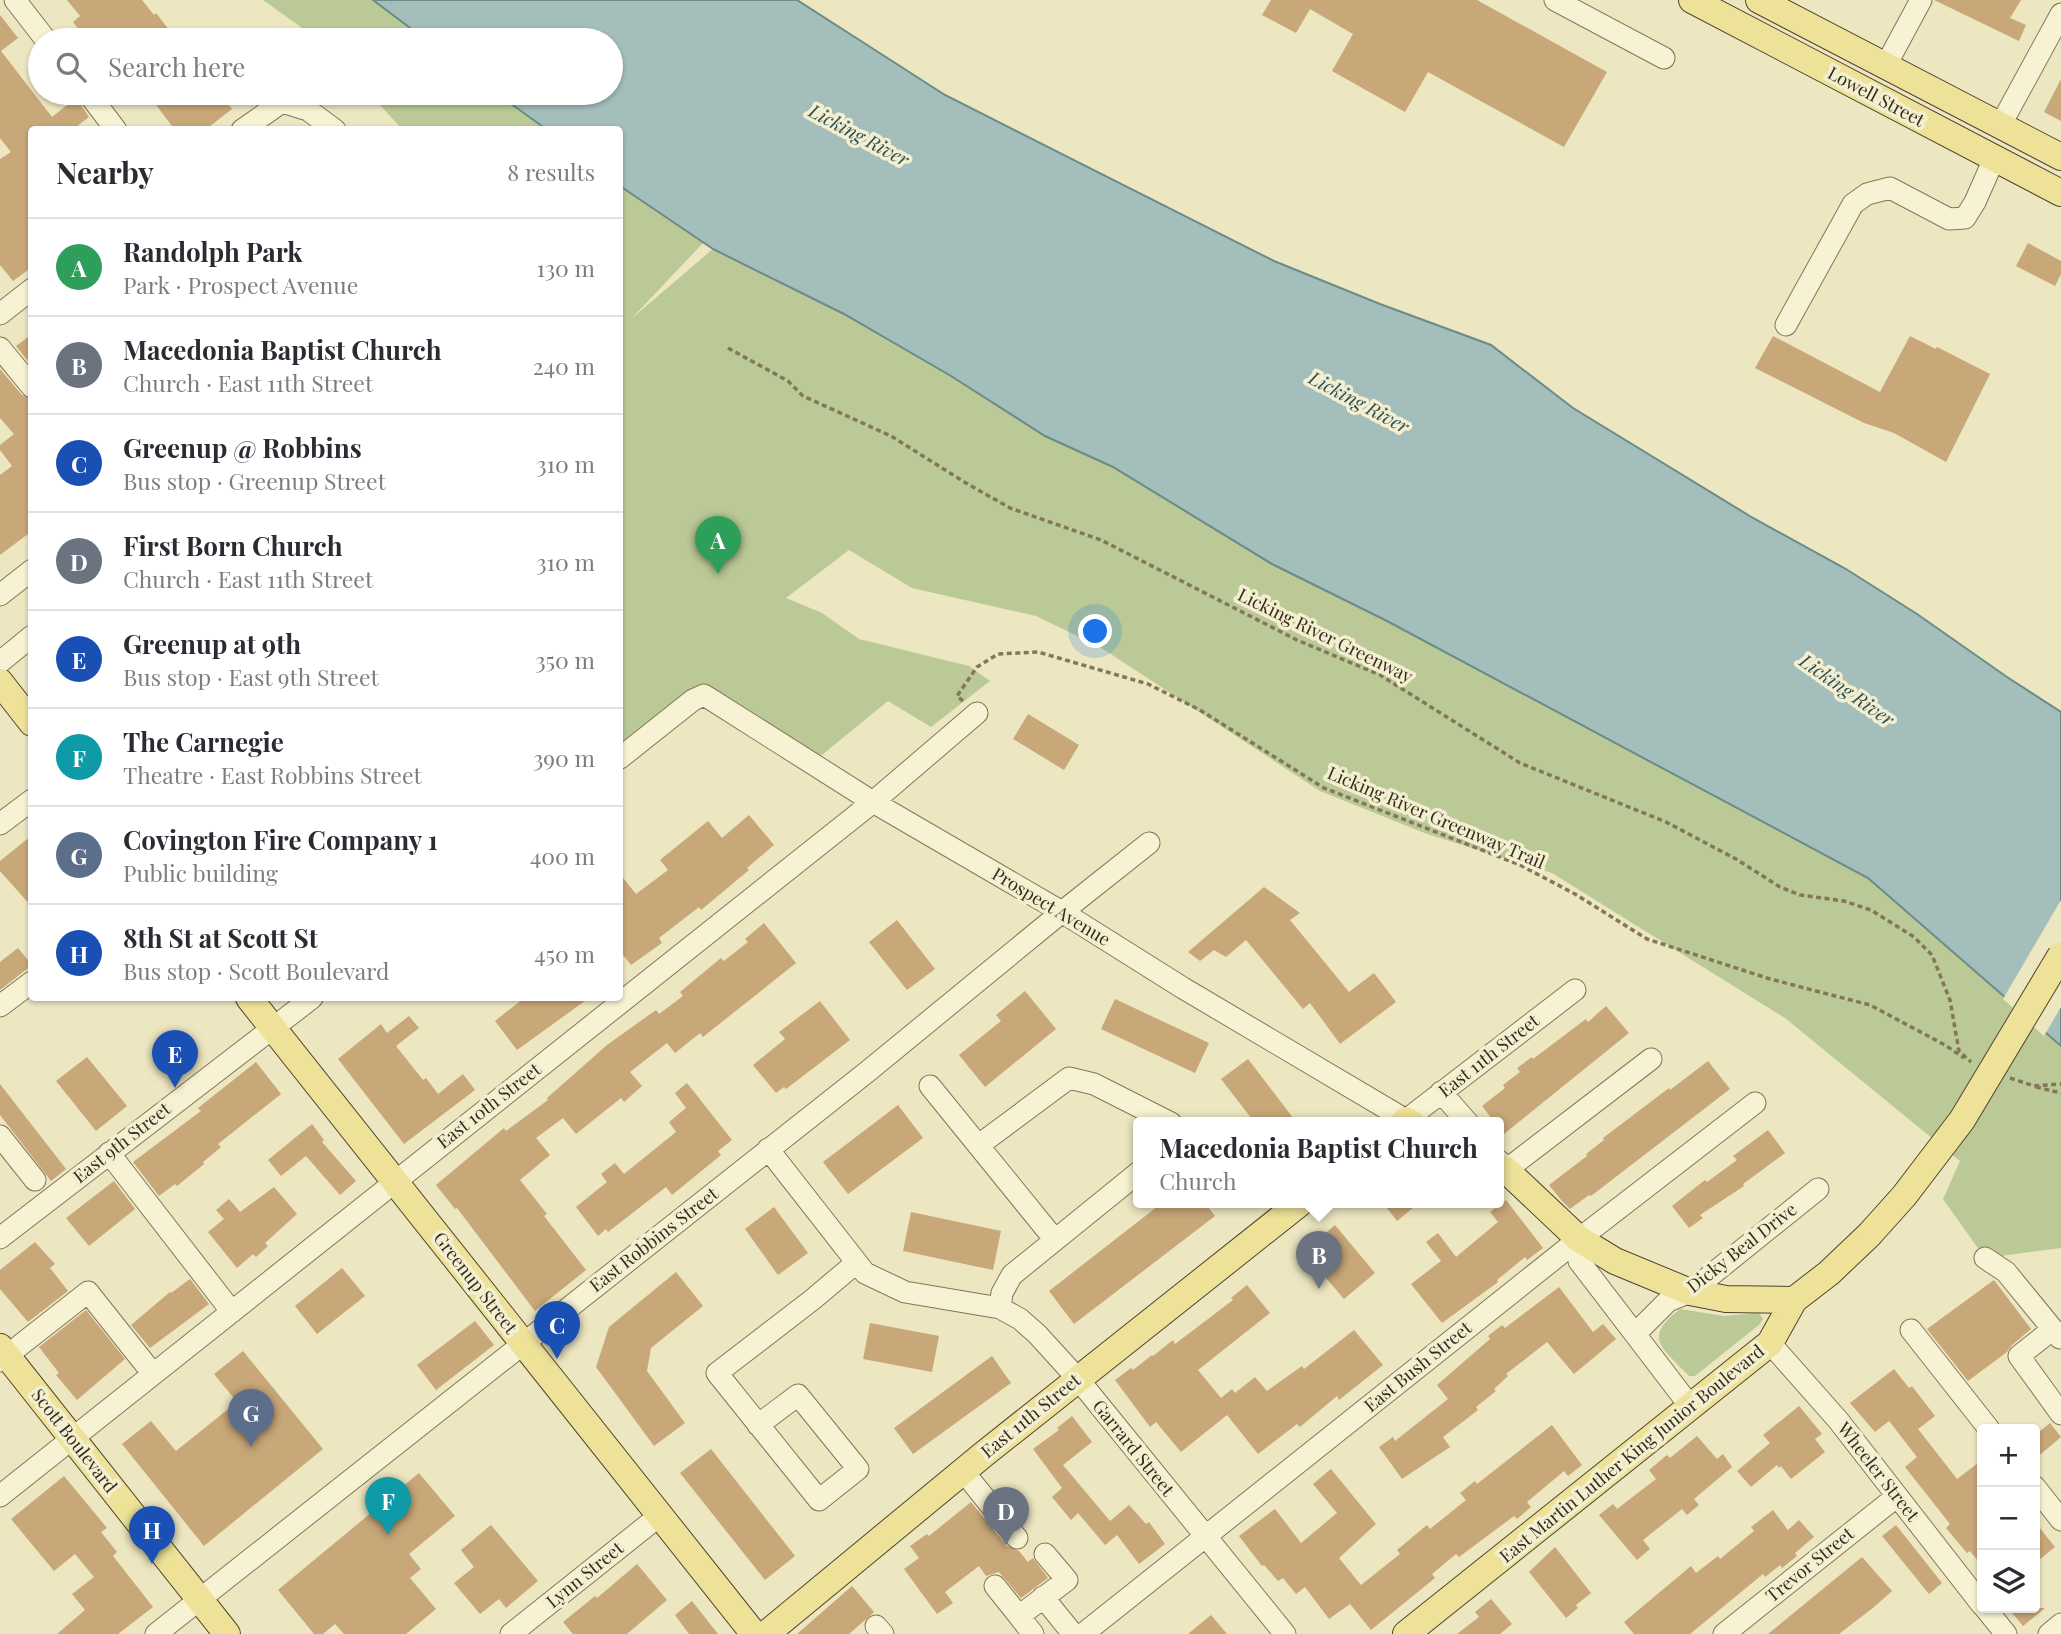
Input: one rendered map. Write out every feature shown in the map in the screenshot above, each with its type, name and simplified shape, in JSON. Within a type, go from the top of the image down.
[{"type":"main road","name":"Lowell Street","points":[[1692,0],[2061,193]]},
{"type":"main road","name":"Lowell Street","points":[[1759,0],[1789,7],[1886,65],[2061,158]]},
{"type":"main road","points":[[0,682],[28,718]]},
{"type":"main road","name":"East Martin Luther King Junior Boulevard","points":[[1406,1634],[1770,1343],[1794,1300],[1829,1273],[1869,1235],[1904,1196],[1962,1120],[2061,955]]},
{"type":"main road","name":"Greenup Street","points":[[251,1001],[754,1634]]},
{"type":"main road","points":[[1504,1168],[1579,1250],[1615,1261],[1690,1292],[1726,1299],[1794,1300]]},
{"type":"main road","name":"East 11th Street","points":[[766,1634],[963,1471],[1294,1208]]},
{"type":"main road","name":"Scott Boulevard","points":[[2,1354],[72,1438],[226,1634]]},
{"type":"street","points":[[15,0],[37,28]]},
{"type":"street","points":[[1555,0],[1664,58]]},
{"type":"street","points":[[1886,65],[1921,0]]},
{"type":"street","points":[[2000,126],[2061,15]]},
{"type":"street","points":[[97,105],[113,126]]},
{"type":"street","points":[[248,126],[278,105]]},
{"type":"street","points":[[292,105],[308,110],[330,126]]},
{"type":"street","points":[[1786,325],[1853,204],[1867,194],[1890,188],[1949,219],[1965,218],[1994,159]]},
{"type":"street","points":[[0,314],[28,292]]},
{"type":"street","points":[[0,348],[28,382]]},
{"type":"street","points":[[0,595],[28,573]]},
{"type":"street","points":[[0,662],[28,639]]},
{"type":"street","name":"Prospect Avenue","points":[[623,756],[693,699],[704,695],[873,802],[1062,912],[1399,1117]]},
{"type":"street","name":"East 10th Street","points":[[623,1000],[873,802],[977,713]]},
{"type":"street","points":[[0,824],[28,803]]},
{"type":"street","name":"East Robbins Street","points":[[156,1634],[878,1063],[1149,844]]},
{"type":"street","points":[[0,1006],[28,985]]},
{"type":"street","name":"East 11th Street","points":[[1413,1117],[1441,1092],[1575,990]]},
{"type":"street","name":"East 9th Street","points":[[0,1238],[308,1001]]},
{"type":"street","name":"East 10th Street","points":[[0,1496],[621,1001]]},
{"type":"street","points":[[1504,1165],[1651,1059]]},
{"type":"street","points":[[979,1145],[1069,1078],[1094,1084],[1159,1117]]},
{"type":"street","points":[[930,1086],[1055,1240]]},
{"type":"street","points":[[1441,1092],[1463,1117]]},
{"type":"street","name":"East Bush Street","points":[[1083,1634],[1205,1536],[1579,1250],[1755,1103]]},
{"type":"street","points":[[0,1136],[35,1180]]},
{"type":"street","name":"Garrard Street","points":[[768,1149],[865,1273],[905,1292],[1000,1308],[1037,1334],[1078,1379],[1285,1634]]},
{"type":"street","points":[[109,1153],[232,1312]]},
{"type":"street","points":[[1000,1308],[1002,1293],[1012,1275],[1133,1177]]},
{"type":"street","name":"Dicky Beal Drive","points":[[1635,1334],[1668,1301],[1690,1292],[1818,1189]]},
{"type":"street","points":[[1579,1250],[1635,1334],[1690,1406]]},
{"type":"street","points":[[1985,1258],[2006,1272],[2057,1334],[2019,1356],[2061,1414]]},
{"type":"street","points":[[758,1425],[798,1395],[858,1469],[819,1500],[758,1425],[717,1373],[856,1263]]},
{"type":"street","points":[[2,1354],[88,1292],[153,1374]]},
{"type":"street","points":[[1911,1330],[1985,1424]]},
{"type":"street","name":"Wheeler Street","points":[[1770,1343],[1838,1420],[1977,1598]]},
{"type":"street","points":[[963,1471],[1017,1538]]},
{"type":"street","points":[[2040,1493],[2061,1520]]},
{"type":"street","name":"Trevor Street","points":[[1724,1634],[1896,1496]]},
{"type":"street","name":"Lynn Street","points":[[511,1634],[659,1516]]},
{"type":"street","points":[[1019,1616],[1067,1580],[1045,1554]]},
{"type":"street","points":[[995,1586],[1034,1634]]},
{"type":"street","points":[[1043,1597],[1073,1634]]},
{"type":"street","name":"Wheeler Street","points":[[1989,1613],[2006,1634]]},
{"type":"street","points":[[2049,1634],[2061,1624]]},
{"type":"path","name":"Licking River Greenway","points":[[727,348],[788,381],[803,396],[891,436],[1010,508],[1101,540],[1297,640],[1380,675],[1520,762],[1666,822],[1736,859],[1780,887],[1800,895],[1844,901],[1882,917],[1914,937],[1932,955],[1950,1000],[1959,1051]]},
{"type":"path","name":"Licking River Greenway Trail","points":[[977,713],[957,696],[976,667],[998,654],[1038,652],[1149,684],[1200,710],[1324,788],[1520,865],[1575,894],[1647,939],[1770,979],[1870,1005],[1945,1045],[1976,1066]]},
{"type":"path","points":[[2001,1075],[2030,1086],[2061,1093]]},
{"type":"green space","points":[[263,0],[373,0],[410,28],[302,28]]},
{"type":"green space","points":[[380,105],[514,105],[544,126],[399,126]]},
{"type":"green space","points":[[623,183],[704,242],[631,319],[713,249],[844,314],[951,376],[1045,436],[1113,467],[1184,511],[1868,878],[2061,1046],[2061,1248],[1985,1258],[1943,1199],[1960,1161],[1785,1018],[1552,873],[1427,834],[1320,791],[1100,647],[1036,616],[912,588],[849,550],[786,598],[822,613],[859,639],[969,666],[990,681],[931,727],[888,701],[812,763],[704,695],[623,756]]},
{"type":"green space","points":[[1680,1309],[1724,1316],[1759,1313],[1763,1319],[1695,1376],[1689,1376],[1664,1350],[1659,1336],[1668,1319]]},
{"type":"water","name":"Licking River","points":[[373,0],[797,0],[945,95],[1274,261],[1491,345],[1573,408],[1753,518],[1846,569],[2061,712],[2061,1046],[1868,878],[1387,621],[1272,564],[1113,467],[1045,436],[951,376],[844,314],[713,249],[623,188],[623,126],[542,126],[513,105],[623,105],[623,28],[410,28]]},
{"type":"pier","points":[[2061,900],[2061,1007],[2044,1036],[2003,999]]},
{"type":"building","points":[[67,0],[142,0],[168,28],[78,28],[73,22],[80,16]]},
{"type":"building","points":[[1271,0],[1477,0],[1607,72],[1564,147],[1428,72],[1405,112],[1332,71],[1353,34],[1310,9],[1296,33],[1262,15]]},
{"type":"building","points":[[1934,0],[2021,0],[2010,18],[2026,25],[2019,41]]},
{"type":"building","points":[[0,15],[18,38],[1,51],[28,86],[28,105],[43,105],[52,117],[67,105],[81,105],[89,117],[77,126],[28,126],[28,270],[13,281],[0,265],[0,159],[11,152],[0,138]]},
{"type":"building","points":[[2061,79],[2061,121],[2044,112]]},
{"type":"building","points":[[156,105],[229,105],[232,109],[210,126],[172,126]]},
{"type":"building","points":[[2028,243],[2061,261],[2061,274],[2055,286],[2016,266]]},
{"type":"building","points":[[1773,336],[1880,392],[1910,336],[1990,374],[1946,462],[1894,433],[1864,423],[1755,368]]},
{"type":"building","points":[[28,337],[28,361],[16,346]]},
{"type":"building","points":[[0,369],[22,395],[28,398],[28,534],[0,555],[0,475],[12,466],[0,450],[0,445],[14,434],[0,418]]},
{"type":"building","points":[[1028,714],[1079,745],[1064,770],[1013,739]]},
{"type":"building","points":[[749,815],[774,845],[747,868],[749,870],[701,910],[699,907],[659,938],[662,943],[631,965],[623,955],[623,878],[636,894],[668,870],[660,860],[708,821],[722,838]]},
{"type":"building","points":[[28,838],[28,902],[0,871],[0,861]]},
{"type":"building","points":[[1264,887],[1300,913],[1290,920],[1349,992],[1374,973],[1396,1002],[1340,1044],[1310,1003],[1303,1009],[1246,940],[1226,957],[1214,950],[1200,961],[1188,952]]},
{"type":"building","points":[[897,920],[935,969],[907,990],[869,942]]},
{"type":"building","points":[[764,923],[796,963],[703,1037],[700,1033],[675,1053],[667,1043],[630,1072],[642,1086],[624,1102],[621,1098],[576,1134],[563,1118],[536,1138],[550,1155],[520,1180],[586,1270],[535,1311],[457,1208],[455,1209],[436,1185],[504,1128],[506,1131],[548,1100],[547,1098],[607,1045],[656,1010],[659,1014],[683,996],[680,992],[721,958],[724,961],[748,942],[745,939]]},
{"type":"building","points":[[18,948],[28,960],[28,968],[0,990],[0,962]]},
{"type":"building","points":[[1025,991],[1056,1029],[985,1087],[959,1055],[1001,1021],[996,1015]]},
{"type":"building","points":[[1115,999],[1209,1043],[1195,1073],[1101,1029]]},
{"type":"building","points":[[520,1001],[585,1001],[517,1050],[495,1021]]},
{"type":"building","points":[[820,1001],[850,1040],[786,1089],[784,1087],[776,1093],[753,1065],[785,1039],[779,1032]]},
{"type":"building","points":[[1606,1006],[1629,1033],[1504,1134],[1504,1117],[1490,1117],[1482,1106],[1520,1072],[1517,1068],[1586,1019],[1588,1022]]},
{"type":"building","points":[[409,1016],[419,1028],[396,1046],[423,1080],[426,1078],[438,1094],[463,1074],[475,1090],[404,1144],[338,1059],[381,1024],[387,1033]]},
{"type":"building","points":[[87,1057],[127,1106],[96,1131],[56,1081]]},
{"type":"building","points":[[1248,1059],[1292,1117],[1250,1117],[1221,1079]]},
{"type":"building","points":[[1708,1061],[1730,1089],[1591,1196],[1570,1209],[1549,1185],[1587,1156],[1603,1138]]},
{"type":"building","points":[[256,1062],[281,1094],[218,1144],[221,1147],[203,1162],[204,1164],[177,1186],[175,1184],[159,1196],[133,1162],[201,1111],[198,1108]]},
{"type":"building","points":[[687,1083],[732,1140],[718,1151],[721,1155],[672,1195],[666,1187],[608,1232],[606,1229],[598,1236],[576,1207],[607,1182],[601,1174],[615,1163],[624,1174],[676,1132],[669,1122],[686,1108],[675,1093]]},
{"type":"building","points":[[0,1084],[66,1169],[51,1181],[0,1115]]},
{"type":"building","points":[[898,1105],[923,1138],[848,1194],[823,1162]]},
{"type":"building","points":[[312,1124],[324,1140],[322,1142],[356,1181],[340,1195],[306,1156],[281,1176],[268,1160]]},
{"type":"building","points":[[1768,1130],[1785,1153],[1743,1184],[1744,1186],[1700,1215],[1703,1218],[1689,1228],[1672,1206],[1705,1180],[1707,1182],[1737,1160],[1733,1156]]},
{"type":"building","points":[[114,1181],[135,1209],[89,1246],[66,1218]]},
{"type":"building","points":[[274,1187],[297,1214],[265,1243],[268,1246],[256,1257],[253,1254],[237,1268],[208,1232],[224,1219],[216,1210],[229,1199],[240,1212]]},
{"type":"building","points":[[1506,1200],[1543,1248],[1527,1260],[1525,1257],[1497,1280],[1498,1282],[1442,1323],[1411,1284],[1441,1261],[1426,1242],[1438,1233],[1456,1257],[1498,1222],[1490,1212],[1495,1208],[1504,1208]]},
{"type":"building","points":[[774,1207],[808,1253],[778,1275],[745,1229]]},
{"type":"building","points":[[1156,1208],[1209,1208],[1215,1216],[1074,1324],[1049,1291]]},
{"type":"building","points":[[1387,1208],[1413,1208],[1397,1221]]},
{"type":"building","points":[[911,1212],[1001,1231],[993,1270],[903,1251]]},
{"type":"building","points":[[1335,1225],[1375,1273],[1344,1299],[1304,1252]]},
{"type":"building","points":[[35,1242],[55,1264],[50,1268],[68,1291],[28,1322],[0,1289],[0,1270]]},
{"type":"building","points":[[342,1268],[365,1296],[317,1334],[295,1306]]},
{"type":"building","points":[[676,1272],[703,1306],[651,1348],[647,1371],[685,1423],[654,1446],[596,1367],[609,1327]]},
{"type":"building","points":[[190,1279],[209,1304],[150,1348],[131,1325]]},
{"type":"building","points":[[1994,1280],[2031,1329],[2007,1352],[1968,1381],[1927,1329]]},
{"type":"building","points":[[1247,1285],[1270,1313],[1198,1370],[1221,1398],[1232,1389],[1235,1393],[1255,1377],[1267,1391],[1302,1366],[1304,1369],[1354,1330],[1383,1365],[1339,1400],[1337,1396],[1300,1427],[1297,1424],[1258,1454],[1227,1415],[1181,1452],[1156,1422],[1150,1427],[1115,1380],[1173,1340],[1175,1344],[1233,1300],[1231,1298]]},
{"type":"building","points":[[1559,1287],[1593,1332],[1603,1324],[1616,1339],[1574,1374],[1547,1342],[1506,1374],[1508,1376],[1494,1389],[1496,1391],[1476,1407],[1478,1410],[1443,1437],[1450,1447],[1402,1479],[1379,1447],[1393,1437],[1395,1441],[1448,1399],[1437,1385],[1490,1339],[1488,1336],[1502,1325],[1505,1328]]},
{"type":"building","points":[[86,1310],[125,1359],[77,1400],[56,1375],[59,1373],[39,1347]]},
{"type":"building","points":[[475,1321],[494,1345],[436,1390],[417,1365]]},
{"type":"building","points":[[870,1323],[939,1336],[932,1372],[863,1359]]},
{"type":"building","points":[[243,1351],[323,1449],[204,1546],[122,1444],[151,1421],[176,1451],[237,1402],[214,1374]]},
{"type":"building","points":[[992,1356],[1011,1383],[913,1454],[894,1428]]},
{"type":"building","points":[[1894,1369],[1909,1388],[1912,1386],[1935,1416],[1918,1429],[1957,1479],[1977,1464],[1977,1560],[1970,1551],[1967,1553],[1946,1528],[1950,1524],[1905,1467],[1917,1457],[1889,1421],[1875,1432],[1850,1403]]},
{"type":"building","points":[[1799,1406],[1822,1434],[1815,1439],[1825,1452],[1791,1479],[1781,1466],[1779,1468],[1777,1465],[1751,1487],[1737,1471],[1770,1443],[1763,1435]]},
{"type":"building","points":[[1072,1416],[1092,1442],[1063,1465],[1110,1521],[1129,1505],[1146,1524],[1149,1522],[1165,1544],[1139,1564],[1117,1535],[1105,1545],[1078,1513],[1071,1520],[1052,1497],[1062,1488],[1033,1449],[1059,1430],[1057,1428]]},
{"type":"building","points":[[2050,1423],[2061,1437],[2040,1455],[2040,1431]]},
{"type":"building","points":[[1552,1425],[1582,1465],[1568,1476],[1564,1471],[1527,1502],[1531,1507],[1517,1519],[1514,1516],[1459,1557],[1456,1554],[1432,1574],[1435,1578],[1371,1630],[1350,1604],[1329,1619],[1305,1587],[1296,1594],[1283,1578],[1278,1581],[1262,1566],[1239,1536],[1275,1509],[1301,1543],[1337,1513],[1313,1484],[1331,1469],[1376,1524],[1339,1558],[1361,1585],[1400,1554],[1397,1550],[1427,1525],[1430,1529],[1466,1500],[1460,1493],[1475,1481],[1477,1484]]},
{"type":"building","points":[[1697,1436],[1717,1459],[1723,1454],[1732,1467],[1694,1499],[1699,1505],[1687,1515],[1682,1509],[1643,1540],[1650,1549],[1637,1560],[1599,1515],[1613,1504],[1617,1509],[1656,1479],[1649,1470],[1667,1455],[1670,1458]]},
{"type":"building","points":[[711,1449],[795,1556],[765,1580],[680,1473]]},
{"type":"building","points":[[419,1473],[455,1516],[409,1554],[421,1569],[410,1578],[436,1609],[406,1634],[344,1634],[335,1624],[323,1634],[314,1634],[278,1590]]},
{"type":"building","points":[[64,1476],[107,1528],[101,1532],[117,1552],[113,1556],[153,1607],[118,1634],[57,1634],[85,1610],[72,1594],[94,1577],[75,1554],[54,1571],[11,1519]]},
{"type":"building","points":[[971,1502],[1007,1546],[1019,1551],[1028,1562],[1033,1558],[1048,1578],[1021,1598],[999,1572],[986,1576],[979,1566],[945,1592],[953,1603],[937,1614],[904,1569],[919,1558],[910,1546],[927,1534],[929,1536]]},
{"type":"building","points":[[1773,1510],[1788,1530],[1799,1520],[1814,1537],[1782,1568],[1780,1565],[1765,1577],[1763,1574],[1690,1634],[1634,1634],[1624,1622],[1691,1566],[1696,1573],[1718,1556],[1720,1559],[1754,1531],[1751,1527]]},
{"type":"building","points":[[491,1525],[538,1581],[506,1608],[499,1599],[480,1614],[454,1583],[474,1567],[461,1550]]},
{"type":"building","points":[[1896,1525],[1942,1583],[1929,1594],[1882,1536]]},
{"type":"building","points":[[2040,1528],[2055,1547],[2040,1559]]},
{"type":"building","points":[[1555,1547],[1591,1593],[1576,1605],[1578,1608],[1566,1618],[1529,1572]]},
{"type":"building","points":[[1862,1557],[1892,1591],[1874,1607],[1839,1634],[1768,1634]]},
{"type":"building","points":[[637,1564],[667,1600],[627,1634],[573,1634],[563,1622]]},
{"type":"building","points":[[852,1586],[874,1612],[849,1634],[797,1634]]},
{"type":"building","points":[[1491,1599],[1512,1624],[1500,1634],[1457,1634],[1479,1617],[1475,1612]]},
{"type":"building","points":[[692,1601],[718,1634],[689,1634],[675,1615]]},
{"type":"building","points":[[2012,1613],[2039,1613],[2023,1626]]},
{"type":"building","points":[[1211,1615],[1227,1634],[1188,1634]]},
{"type":"place","name":"Randolph Park","points":[[718,574]]},
{"type":"place","name":"Greenup at 9th","points":[[175,1088]]},
{"type":"place","name":"Macedonia Baptist Church","points":[[1319,1289]]},
{"type":"place","name":"Greenup @ Robbins","points":[[557,1359]]},
{"type":"place","name":"Covington Fire Company 1","points":[[251,1447]]},
{"type":"place","name":"The Carnegie","points":[[388,1535]]},
{"type":"place","name":"First Born Church","points":[[1006,1545]]},
{"type":"place","name":"8th St at Scott St","points":[[152,1564]]}]
